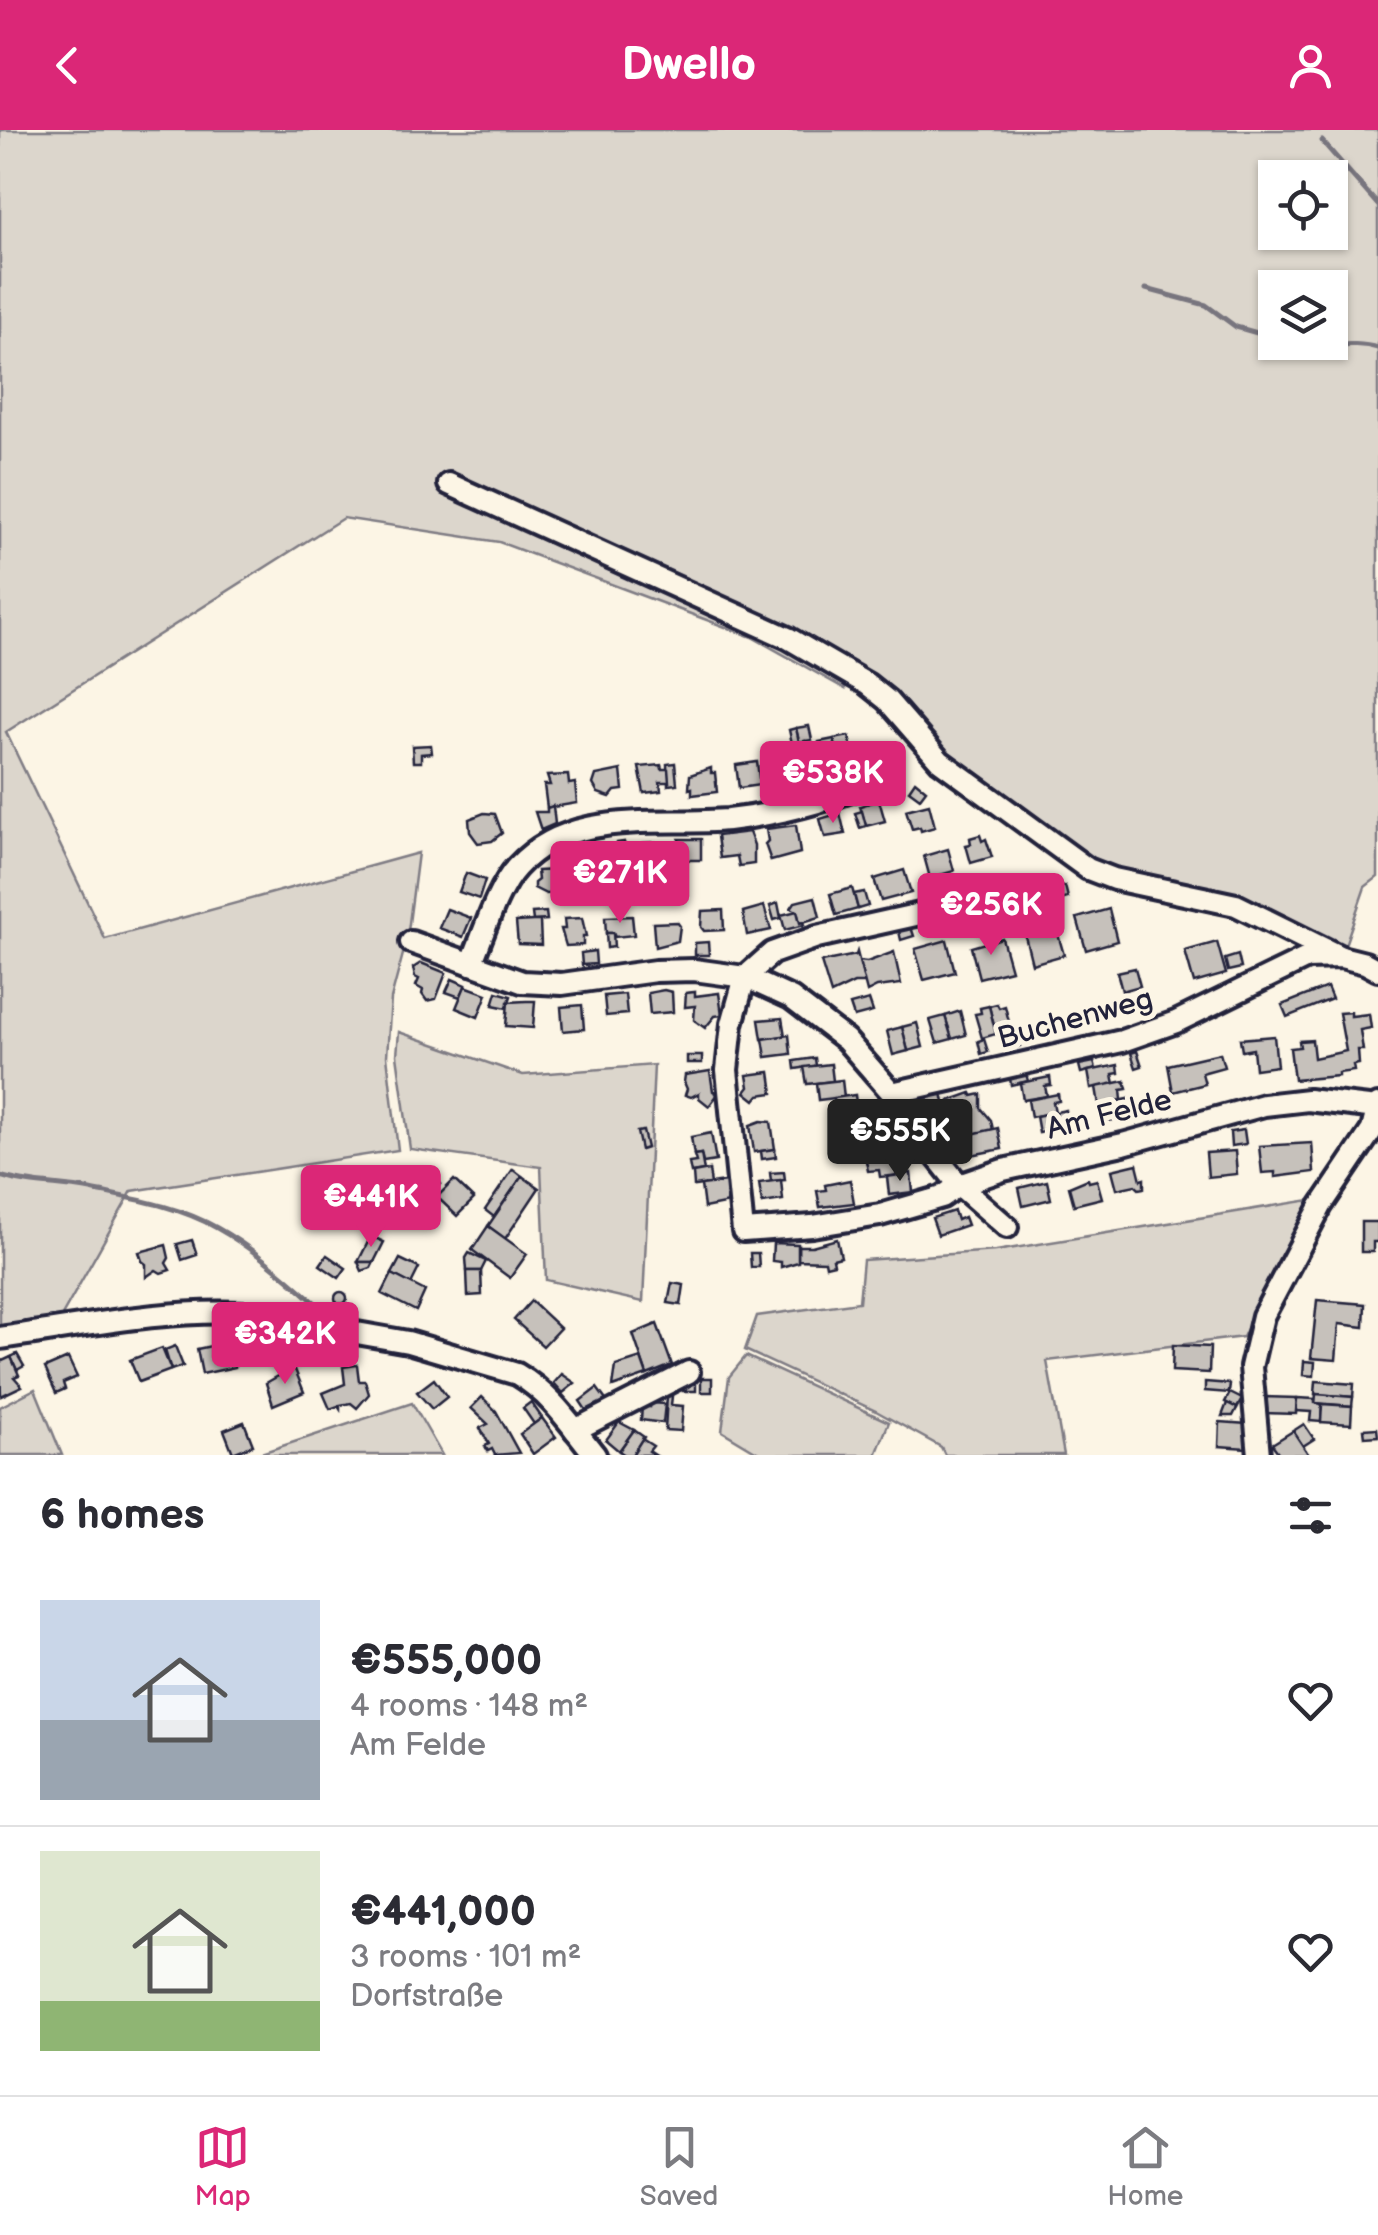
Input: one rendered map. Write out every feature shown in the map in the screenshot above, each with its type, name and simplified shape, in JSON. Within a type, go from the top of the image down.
[{"type":"street","points":[[449,484],[788,638],[837,666],[887,700],[940,761],[1088,869],[1114,879],[1236,905],[1340,956],[1365,962],[1378,970]]},
{"type":"street","points":[[471,964],[510,875],[536,849],[558,837],[611,824],[728,820],[788,811],[845,795],[883,778]]},
{"type":"street","points":[[745,978],[772,953],[816,936],[992,898]]},
{"type":"street","points":[[411,942],[508,979],[550,984],[672,970],[745,978],[791,998],[830,1026],[892,1094],[912,1127],[960,1184],[1007,1227]]},
{"type":"street","name":"Buchenweg","points":[[892,1094],[1122,1041],[1176,1022],[1307,958],[1340,956]]},
{"type":"street","name":"Am Felde","points":[[745,978],[732,1024],[727,1070],[743,1230],[812,1226],[880,1215],[942,1198],[960,1184],[1003,1170],[1110,1148],[1276,1103],[1323,1101],[1378,1106]]},
{"type":"street","points":[[1260,1455],[1251,1366],[1263,1316],[1321,1206],[1372,1130],[1378,1106]]},
{"type":"street","points":[[0,1338],[149,1314],[243,1313],[408,1342],[517,1374],[550,1396],[595,1455]]},
{"type":"street","points":[[575,1430],[689,1372]]},
{"type":"shaded area","points":[[0,130],[1378,130],[1378,877],[1365,887],[1343,951],[1090,864],[943,757],[890,696],[840,656],[845,689],[752,637],[499,542],[343,518],[6,732],[105,939],[418,853],[407,939],[391,999],[387,1056],[398,1150],[132,1191],[60,1319],[0,1329]]},
{"type":"shaded area","points":[[399,1032],[523,1075],[654,1065],[643,1302],[546,1280],[541,1167],[410,1149],[397,1055]]},
{"type":"shaded area","points":[[1310,1200],[1243,1337],[1047,1361],[1064,1455],[945,1455],[941,1447],[876,1411],[745,1350],[757,1316],[859,1302],[863,1260],[996,1251]]},
{"type":"shaded area","points":[[746,1356],[889,1422],[876,1455],[762,1455],[722,1431],[729,1377]]},
{"type":"shaded area","points":[[35,1389],[62,1455],[0,1455],[0,1407]]},
{"type":"shaded area","points":[[412,1403],[442,1455],[255,1455]]},
{"type":"building","points":[[809,726],[812,740],[799,742],[796,728]]},
{"type":"building","points":[[796,728],[799,742],[805,741],[811,772],[789,778],[788,772],[779,771],[777,752],[793,748],[789,730]]},
{"type":"building","points":[[849,736],[855,763],[840,767],[834,739]]},
{"type":"building","points":[[834,739],[840,767],[825,770],[819,742]]},
{"type":"building","points":[[431,745],[432,753],[421,754],[421,762],[413,762],[412,746]]},
{"type":"building","points":[[757,762],[760,785],[739,788],[736,765]]},
{"type":"building","points":[[675,763],[677,784],[668,785],[667,764]]},
{"type":"building","points":[[661,765],[668,769],[669,782],[660,782],[661,791],[644,793],[639,767]]},
{"type":"building","points":[[711,768],[717,792],[692,795],[690,775]]},
{"type":"building","points":[[621,770],[623,790],[610,797],[598,793],[593,784],[596,775]]},
{"type":"building","points":[[568,775],[569,784],[575,783],[577,803],[547,808],[547,776]]},
{"type":"building","points":[[915,781],[926,790],[920,798],[909,790]]},
{"type":"building","points":[[879,800],[885,821],[866,826],[860,806]]},
{"type":"building","points":[[929,804],[935,827],[912,829],[906,810]]},
{"type":"building","points":[[553,806],[555,824],[541,830],[535,812],[547,812]]},
{"type":"building","points":[[862,811],[866,826],[860,828],[855,813]]},
{"type":"building","points":[[484,813],[495,814],[502,833],[492,841],[478,843],[470,832],[469,819]]},
{"type":"building","points":[[840,813],[845,834],[825,837],[820,819]]},
{"type":"building","points":[[796,825],[800,853],[771,861],[765,844],[766,829]]},
{"type":"building","points":[[749,832],[754,864],[739,866],[737,856],[720,858],[717,836]]},
{"type":"building","points":[[980,835],[982,841],[986,839],[992,857],[971,863],[966,845],[971,844],[970,838]]},
{"type":"building","points":[[679,839],[701,839],[701,860],[679,860]]},
{"type":"building","points":[[624,842],[628,857],[617,858],[616,843]]},
{"type":"building","points":[[655,842],[657,863],[635,868],[627,846]]},
{"type":"building","points":[[606,847],[607,873],[584,870],[580,848]]},
{"type":"building","points":[[948,849],[954,871],[930,878],[924,856]]},
{"type":"building","points":[[571,862],[572,877],[558,878],[559,893],[546,894],[534,888],[537,871],[557,870],[557,863]]},
{"type":"building","points":[[904,870],[911,893],[881,901],[874,879]]},
{"type":"building","points":[[466,873],[485,880],[479,899],[459,892]]},
{"type":"building","points":[[1065,886],[1068,898],[1033,908],[1029,896]]},
{"type":"building","points":[[852,888],[858,909],[836,915],[830,894]]},
{"type":"building","points":[[864,892],[868,906],[858,909],[854,894]]},
{"type":"building","points":[[815,897],[820,917],[800,923],[797,911],[791,908],[795,902]]},
{"type":"building","points":[[778,903],[781,918],[774,920],[770,906]]},
{"type":"building","points":[[764,906],[771,930],[747,935],[743,912]]},
{"type":"building","points":[[447,909],[471,918],[463,937],[439,928]]},
{"type":"building","points":[[1109,909],[1117,941],[1086,950],[1077,918]]},
{"type":"building","points":[[723,910],[724,930],[704,931],[702,911]]},
{"type":"building","points":[[797,911],[804,925],[785,930],[781,915]]},
{"type":"building","points":[[1020,911],[1024,924],[1011,927],[1008,915]]},
{"type":"building","points":[[546,912],[547,920],[533,921],[532,913]]},
{"type":"building","points":[[1008,915],[1011,927],[998,931],[995,918]]},
{"type":"building","points":[[632,916],[634,935],[615,937],[606,933],[605,917]]},
{"type":"building","points":[[582,918],[586,936],[583,945],[566,946],[561,929],[565,929],[564,919]]},
{"type":"building","points":[[540,921],[541,945],[518,944],[516,922]]},
{"type":"building","points":[[677,922],[678,941],[655,947],[653,923]]},
{"type":"building","points":[[910,924],[914,936],[901,940],[898,927]]},
{"type":"building","points":[[1055,924],[1064,955],[1032,964],[1024,932]]},
{"type":"building","points":[[606,933],[613,933],[614,947],[607,948]]},
{"type":"building","points":[[1002,938],[1011,970],[979,978],[971,947]]},
{"type":"building","points":[[947,940],[955,972],[924,980],[915,949]]},
{"type":"building","points":[[708,942],[709,955],[695,955],[695,943]]},
{"type":"building","points":[[1217,942],[1226,974],[1194,983],[1185,951]]},
{"type":"building","points":[[595,951],[596,964],[582,965],[581,953]]},
{"type":"building","points":[[857,952],[865,983],[854,983],[831,994],[821,962]]},
{"type":"building","points":[[894,952],[901,984],[867,992],[859,961]]},
{"type":"building","points":[[1238,955],[1241,968],[1228,971],[1225,959]]},
{"type":"building","points":[[421,963],[446,973],[436,999],[427,1001],[423,990],[416,986],[419,979],[413,968]]},
{"type":"building","points":[[1135,968],[1140,986],[1122,991],[1117,972]]},
{"type":"building","points":[[452,979],[466,985],[460,997],[446,992]]},
{"type":"building","points":[[465,986],[487,994],[478,1017],[456,1008]]},
{"type":"building","points":[[1327,987],[1332,999],[1287,1017],[1282,1005]]},
{"type":"building","points":[[497,992],[511,996],[507,1008],[493,1005]]},
{"type":"building","points":[[672,992],[673,1012],[650,1014],[648,993]]},
{"type":"building","points":[[695,992],[695,996],[719,993],[722,1015],[715,1016],[705,1028],[694,1020],[695,1006],[685,1007],[686,993]]},
{"type":"building","points":[[625,994],[627,1014],[606,1016],[604,996]]},
{"type":"building","points":[[869,1000],[873,1012],[854,1017],[850,1005]]},
{"type":"building","points":[[535,1001],[533,1028],[506,1026],[508,1002]]},
{"type":"building","points":[[997,1004],[999,1008],[1005,1006],[1011,1030],[996,1034],[989,1006]]},
{"type":"building","points":[[582,1005],[584,1029],[563,1031],[561,1007]]},
{"type":"building","points":[[989,1006],[996,1034],[982,1038],[975,1014]]},
{"type":"building","points":[[960,1011],[966,1035],[952,1039],[945,1016]]},
{"type":"building","points":[[1351,1012],[1351,1016],[1369,1014],[1371,1028],[1360,1030],[1363,1050],[1358,1050],[1359,1064],[1353,1065],[1354,1071],[1294,1080],[1290,1048],[1300,1047],[1299,1041],[1312,1040],[1314,1058],[1346,1051],[1339,1013]]},
{"type":"building","points":[[945,1016],[952,1039],[937,1043],[930,1020]]},
{"type":"building","points":[[782,1018],[785,1036],[762,1039],[759,1020]]},
{"type":"building","points":[[917,1023],[923,1047],[908,1051],[902,1027]]},
{"type":"building","points":[[902,1027],[908,1051],[893,1055],[887,1031]]},
{"type":"building","points":[[1017,1032],[1020,1046],[1014,1048],[1010,1034]]},
{"type":"building","points":[[789,1035],[791,1054],[766,1057],[763,1039]]},
{"type":"building","points":[[1274,1036],[1277,1066],[1255,1069],[1253,1049],[1242,1051],[1240,1039]]},
{"type":"building","points":[[984,1039],[988,1052],[981,1054],[978,1041]]},
{"type":"building","points":[[1137,1051],[1142,1066],[1136,1068],[1131,1053]]},
{"type":"building","points":[[1220,1053],[1224,1067],[1202,1073],[1205,1084],[1173,1092],[1168,1065]]},
{"type":"building","points":[[687,1056],[702,1056],[702,1063],[687,1063]]},
{"type":"building","points":[[815,1058],[816,1066],[795,1069],[794,1061]]},
{"type":"building","points":[[1094,1062],[1096,1069],[1081,1073],[1079,1065]]},
{"type":"building","points":[[831,1064],[833,1081],[807,1084],[804,1067]]},
{"type":"building","points":[[1118,1065],[1119,1073],[1113,1074],[1115,1084],[1091,1088],[1088,1071]]},
{"type":"building","points":[[710,1071],[713,1091],[718,1094],[709,1106],[699,1098],[699,1093],[685,1095],[684,1082],[685,1075]]},
{"type":"building","points":[[770,1072],[773,1093],[759,1095],[755,1100],[745,1092],[749,1087],[747,1075]]},
{"type":"building","points":[[1026,1074],[1028,1081],[1011,1085],[1010,1078]]},
{"type":"building","points":[[1050,1077],[1051,1085],[1045,1086],[1047,1096],[1023,1100],[1020,1083]]},
{"type":"building","points":[[842,1080],[844,1097],[818,1100],[816,1083]]},
{"type":"building","points":[[1125,1081],[1127,1089],[1121,1090],[1122,1100],[1099,1105],[1096,1087]]},
{"type":"building","points":[[942,1093],[945,1107],[925,1112],[921,1098]]},
{"type":"building","points":[[971,1093],[981,1094],[981,1108],[991,1120],[993,1130],[964,1136],[960,1117],[953,1118],[949,1101]]},
{"type":"building","points":[[1058,1094],[1059,1101],[1053,1102],[1055,1112],[1031,1117],[1028,1100]]},
{"type":"building","points":[[855,1095],[856,1103],[835,1106],[834,1098]]},
{"type":"building","points":[[1133,1098],[1135,1106],[1129,1107],[1131,1117],[1107,1121],[1104,1104]]},
{"type":"building","points":[[859,1110],[861,1121],[868,1119],[869,1127],[839,1132],[837,1113]]},
{"type":"building","points":[[1066,1110],[1067,1118],[1061,1119],[1063,1129],[1039,1133],[1036,1116]]},
{"type":"building","points":[[771,1122],[775,1149],[754,1152],[750,1125]]},
{"type":"building","points":[[874,1127],[876,1134],[869,1136],[870,1146],[847,1149],[844,1131]]},
{"type":"building","points":[[998,1128],[1002,1149],[971,1155],[967,1135]]},
{"type":"building","points":[[1244,1130],[1246,1144],[1231,1146],[1230,1132]]},
{"type":"building","points":[[643,1131],[647,1148],[641,1150],[637,1132]]},
{"type":"building","points":[[711,1133],[716,1161],[703,1163],[701,1154],[694,1155],[691,1137]]},
{"type":"building","points":[[1312,1143],[1314,1172],[1275,1177],[1275,1172],[1262,1173],[1259,1146]]},
{"type":"building","points":[[775,1149],[776,1157],[762,1159],[761,1151]]},
{"type":"building","points":[[1235,1151],[1237,1174],[1208,1177],[1206,1153]]},
{"type":"building","points":[[701,1154],[704,1171],[691,1173],[689,1163],[696,1162],[694,1155]]},
{"type":"building","points":[[898,1156],[901,1175],[880,1177],[879,1170],[868,1171],[866,1161]]},
{"type":"building","points":[[1137,1164],[1144,1188],[1135,1185],[1117,1189],[1112,1170]]},
{"type":"building","points":[[513,1169],[522,1176],[494,1217],[485,1210]]},
{"type":"building","points":[[709,1170],[711,1184],[694,1186],[693,1173]]},
{"type":"building","points":[[431,1172],[441,1184],[433,1191],[423,1179]]},
{"type":"building","points":[[784,1172],[785,1180],[771,1181],[770,1173]]},
{"type":"building","points":[[911,1173],[913,1192],[889,1195],[887,1177]]},
{"type":"building","points":[[522,1176],[539,1188],[505,1239],[488,1226]]},
{"type":"building","points":[[1088,1179],[1097,1180],[1102,1198],[1074,1205],[1069,1187]]},
{"type":"building","points":[[454,1180],[474,1199],[457,1216],[437,1197]]},
{"type":"building","points":[[781,1180],[783,1200],[762,1203],[759,1183]]},
{"type":"building","points":[[850,1180],[854,1203],[820,1207],[817,1191],[826,1190],[825,1185]]},
{"type":"building","points":[[1047,1181],[1051,1199],[1023,1206],[1019,1188]]},
{"type":"building","points":[[727,1182],[729,1203],[704,1208],[701,1185]]},
{"type":"building","points":[[954,1211],[957,1220],[964,1217],[967,1225],[938,1235],[932,1218]]},
{"type":"building","points":[[1361,1222],[1378,1222],[1378,1242],[1373,1242],[1373,1252],[1361,1252]]},
{"type":"building","points":[[488,1226],[527,1254],[510,1278],[472,1250]]},
{"type":"building","points":[[371,1236],[384,1242],[374,1262],[358,1262]]},
{"type":"building","points":[[837,1239],[841,1257],[833,1259],[834,1264],[798,1260],[798,1246]]},
{"type":"building","points":[[192,1240],[197,1255],[182,1260],[177,1244]]},
{"type":"building","points":[[773,1243],[798,1244],[798,1262],[781,1267],[781,1262],[772,1261]]},
{"type":"building","points":[[166,1245],[170,1270],[156,1270],[146,1277],[146,1264],[139,1252]]},
{"type":"building","points":[[469,1253],[486,1261],[481,1271],[467,1271]]},
{"type":"building","points":[[750,1253],[758,1253],[759,1267],[751,1267]]},
{"type":"building","points":[[327,1255],[346,1268],[339,1278],[320,1265]]},
{"type":"building","points":[[400,1259],[419,1268],[411,1284],[392,1274]]},
{"type":"building","points":[[358,1262],[374,1262],[362,1271]]},
{"type":"building","points":[[467,1271],[481,1271],[482,1295],[468,1296]]},
{"type":"building","points":[[392,1274],[425,1291],[416,1311],[382,1294]]},
{"type":"building","points":[[672,1283],[684,1285],[681,1305],[668,1303]]},
{"type":"building","points":[[341,1292],[347,1298],[341,1304],[335,1298]]},
{"type":"building","points":[[1317,1300],[1365,1304],[1364,1327],[1339,1324],[1336,1360],[1311,1358]]},
{"type":"building","points":[[531,1301],[560,1328],[543,1346],[514,1320]]},
{"type":"building","points":[[657,1324],[672,1365],[647,1375],[633,1334]]},
{"type":"building","points":[[230,1342],[235,1367],[202,1374],[197,1349]]},
{"type":"building","points":[[1173,1345],[1210,1347],[1209,1373],[1172,1371]]},
{"type":"building","points":[[175,1346],[183,1366],[171,1370],[165,1350]]},
{"type":"building","points":[[162,1348],[171,1370],[139,1382],[130,1360]]},
{"type":"building","points":[[17,1354],[24,1366],[17,1370],[11,1357]]},
{"type":"building","points":[[278,1355],[296,1357],[294,1367],[278,1373],[273,1360]]},
{"type":"building","points":[[11,1357],[19,1375],[14,1377],[22,1386],[1,1396],[0,1362]]},
{"type":"building","points":[[68,1358],[77,1377],[63,1383],[65,1389],[56,1393],[45,1368]]},
{"type":"building","points":[[641,1358],[647,1375],[613,1387],[616,1366]]},
{"type":"building","points":[[1304,1361],[1315,1362],[1314,1376],[1303,1375]]},
{"type":"building","points":[[357,1365],[359,1381],[365,1381],[369,1394],[357,1408],[351,1403],[330,1409],[323,1393],[345,1384],[343,1367]]},
{"type":"building","points":[[294,1367],[304,1392],[273,1405],[266,1383]]},
{"type":"building","points":[[562,1374],[575,1383],[563,1393],[554,1383]]},
{"type":"building","points":[[684,1378],[696,1379],[696,1391],[683,1391]]},
{"type":"building","points":[[701,1378],[712,1378],[712,1392],[701,1392]]},
{"type":"building","points":[[434,1379],[447,1397],[432,1409],[417,1392]]},
{"type":"building","points":[[1316,1381],[1354,1384],[1353,1397],[1315,1394]]},
{"type":"building","points":[[1205,1382],[1230,1384],[1229,1393],[1205,1391]]},
{"type":"building","points":[[597,1388],[608,1403],[590,1416],[580,1401]]},
{"type":"building","points":[[1230,1393],[1242,1399],[1237,1408],[1225,1402]]},
{"type":"building","points":[[1316,1394],[1353,1397],[1352,1406],[1315,1403]]},
{"type":"building","points":[[667,1396],[672,1396],[671,1405],[683,1406],[681,1431],[665,1430]]},
{"type":"building","points":[[482,1397],[496,1411],[519,1453],[495,1455],[492,1449],[488,1451],[485,1446],[489,1444],[480,1428],[488,1424],[471,1408]]},
{"type":"building","points":[[1263,1397],[1297,1398],[1296,1414],[1263,1413]]},
{"type":"building","points":[[1297,1398],[1315,1399],[1315,1403],[1322,1404],[1321,1422],[1310,1421],[1311,1412],[1296,1411]]},
{"type":"building","points":[[531,1402],[542,1418],[534,1424],[523,1408]]},
{"type":"building","points":[[650,1403],[665,1404],[663,1423],[641,1420],[642,1406],[650,1407]]},
{"type":"building","points":[[1227,1403],[1237,1408],[1233,1416],[1222,1416]]},
{"type":"building","points":[[1322,1404],[1352,1406],[1351,1424],[1321,1422]]},
{"type":"building","points":[[542,1418],[556,1437],[533,1454],[520,1434]]},
{"type":"building","points":[[244,1422],[253,1445],[233,1453],[224,1430]]},
{"type":"building","points":[[619,1422],[634,1430],[619,1451],[606,1440]]},
{"type":"building","points":[[1220,1422],[1247,1424],[1246,1448],[1219,1446]]},
{"type":"building","points":[[1304,1424],[1314,1439],[1303,1446],[1293,1431]]},
{"type":"building","points":[[1377,1428],[1378,1436],[1365,1437],[1364,1429]]},
{"type":"building","points":[[634,1430],[644,1437],[632,1455],[625,1455],[619,1451]]},
{"type":"building","points":[[1293,1431],[1309,1455],[1280,1455],[1272,1444]]},
{"type":"building","points":[[642,1439],[653,1446],[649,1451],[655,1455],[632,1455]]},
{"type":"waterway","points":[[1322,141],[1378,205]]},
{"type":"waterway","points":[[1146,289],[1206,305],[1236,327],[1258,333]]},
{"type":"waterway","points":[[1348,345],[1378,348]]},
{"type":"waterway","points":[[0,1176],[140,1200],[202,1220],[263,1259],[333,1318]]},
{"type":"waterway","points":[[546,1383],[560,1395]]},
{"type":"waterway","points":[[599,1445],[608,1455]]}]
